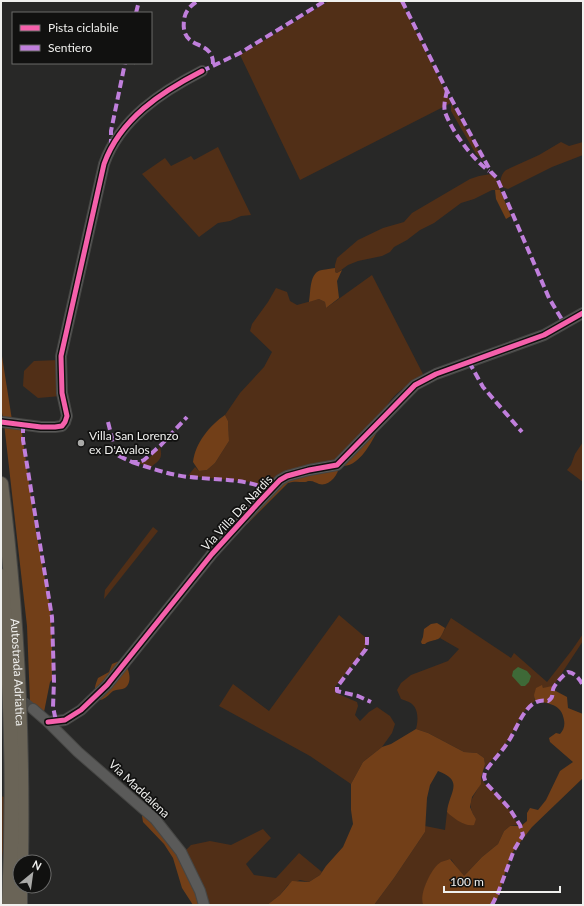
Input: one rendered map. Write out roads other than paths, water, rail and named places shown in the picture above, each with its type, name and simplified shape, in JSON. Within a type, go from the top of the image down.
[{"type":"highway","name":"Autostrada Adriatica","points":[[1,484],[12,580],[19,672],[22,760],[21,854]]},
{"type":"highway","name":"Autostrada Adriatica","points":[[1,576],[8,662],[12,806],[9,905]]},
{"type":"highway","points":[[20,894],[20,905]]},
{"type":"street","points":[[3,422],[41,427],[62,426],[65,422],[67,416],[64,408],[61,375],[63,341],[79,281],[104,164],[108,153],[113,142],[131,119],[156,98],[202,71]]},
{"type":"street","name":"Via Villa De Nardis","points":[[48,722],[65,720],[81,710],[107,685],[212,554],[280,480],[287,476],[309,470],[337,465],[415,386],[436,374],[544,335],[583,313]]},
{"type":"street","name":"Via Maddalena","points":[[33,709],[78,752],[155,819],[181,852],[200,891],[204,905]]},
{"type":"tunnel","points":[[1,683],[33,709]]},
{"type":"place","name":"Villa San Lorenzo ex D'Avalos","points":[[81,443]]}]
